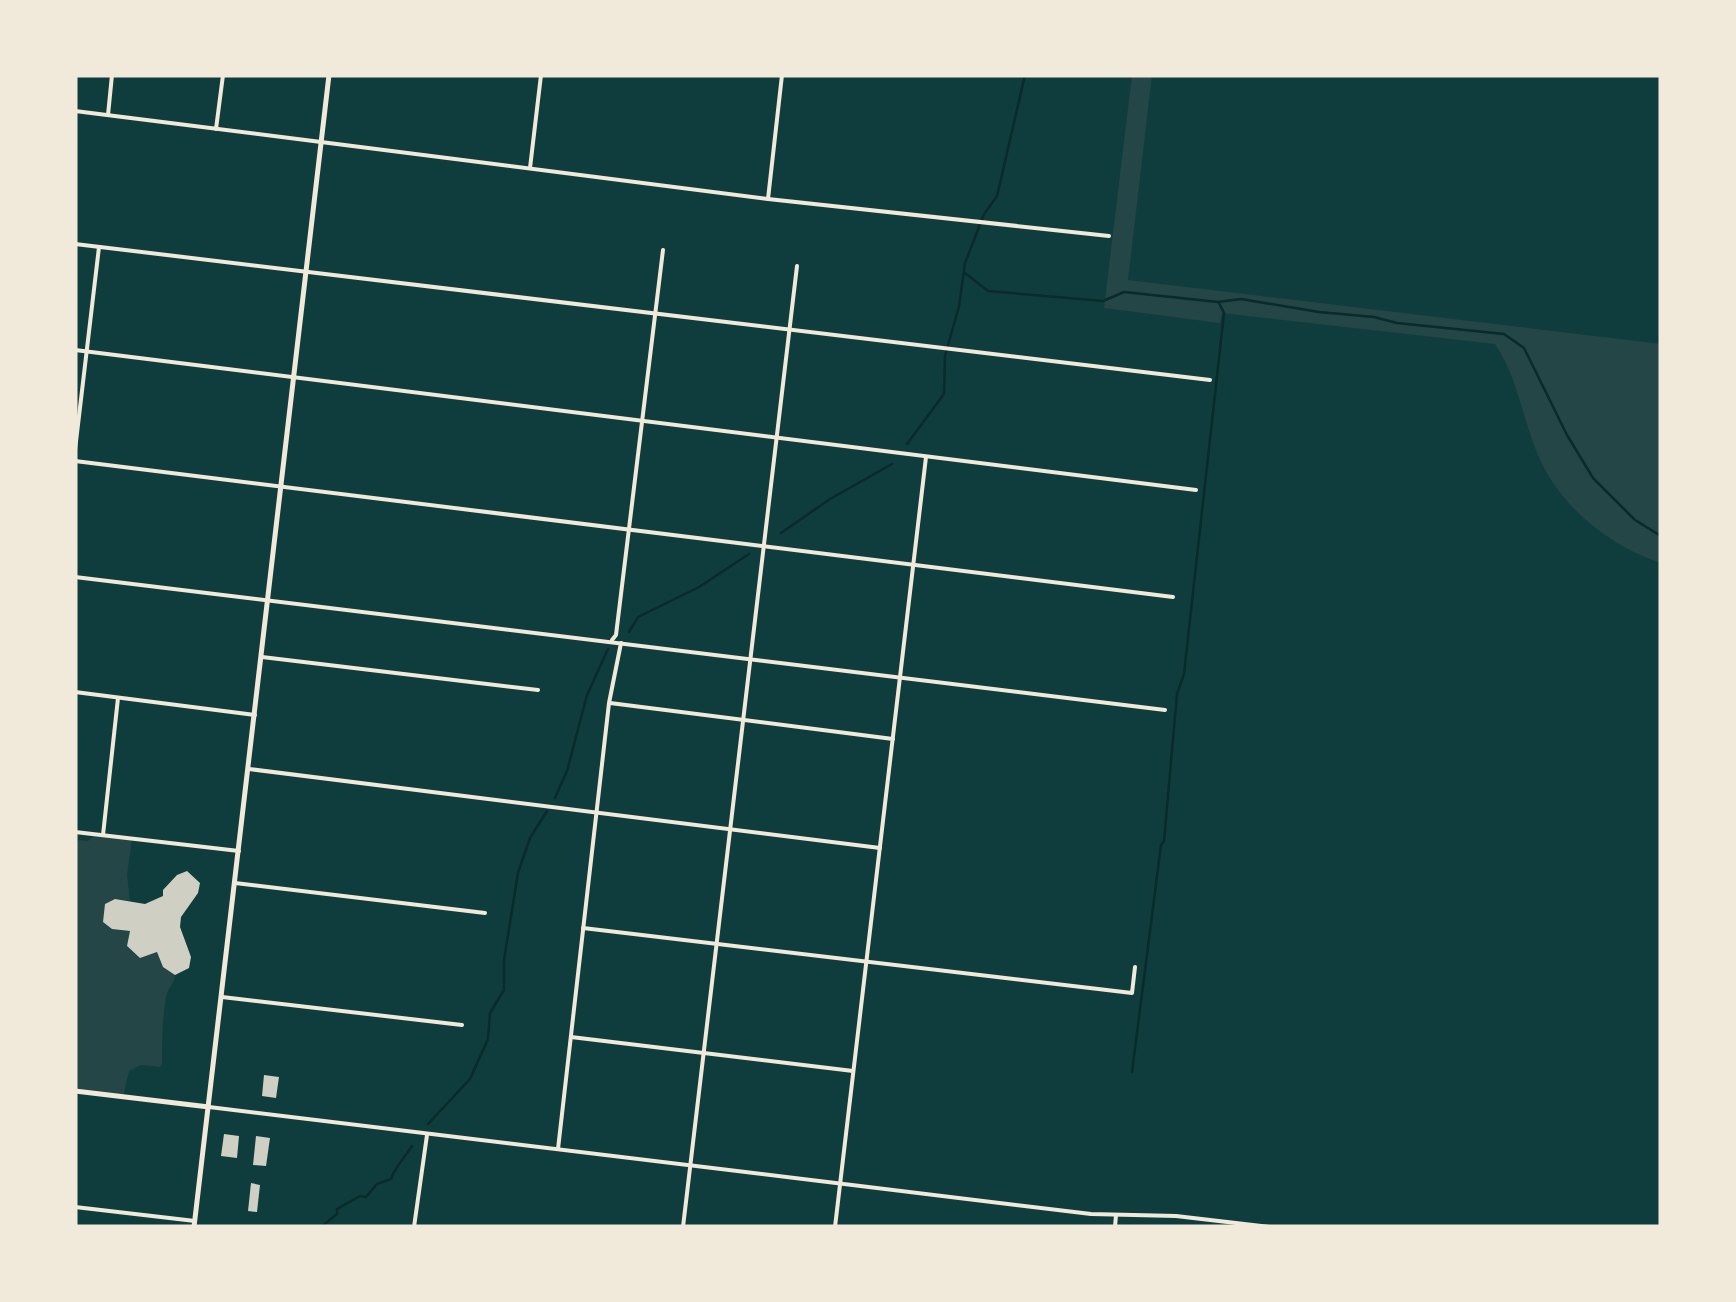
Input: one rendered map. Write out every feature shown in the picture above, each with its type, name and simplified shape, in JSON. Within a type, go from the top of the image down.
[{"type":"main road","points":[[195,1224],[329,75]]},
{"type":"main road","points":[[75,1091],[208,1107]]},
{"type":"street","points":[[108,115],[112,75]]},
{"type":"street","points":[[216,129],[223,75]]},
{"type":"street","points":[[530,168],[541,75]]},
{"type":"street","points":[[768,199],[782,75]]},
{"type":"street","points":[[75,111],[768,199],[1109,236]]},
{"type":"street","points":[[75,244],[1210,380]]},
{"type":"street","points":[[75,450],[100,247]]},
{"type":"street","points":[[610,642],[616,635],[663,250]]},
{"type":"street","points":[[683,1227],[797,266]]},
{"type":"street","points":[[75,350],[1196,490]]},
{"type":"street","points":[[835,1227],[926,457]]},
{"type":"street","points":[[75,461],[1173,596]]},
{"type":"street","points":[[75,577],[1165,710]]},
{"type":"street","points":[[558,1149],[620,643]]},
{"type":"street","points":[[262,657],[538,690]]},
{"type":"street","points":[[75,692],[255,715]]},
{"type":"street","points":[[103,835],[118,698]]},
{"type":"street","points":[[610,703],[893,738]]},
{"type":"street","points":[[248,769],[880,848]]},
{"type":"street","points":[[75,832],[239,851]]},
{"type":"street","points":[[235,883],[485,913]]},
{"type":"street","points":[[583,928],[1132,993],[1135,967]]},
{"type":"street","points":[[222,996],[462,1025]]},
{"type":"street","points":[[570,1037],[853,1072]]},
{"type":"street","points":[[208,1107],[840,1184],[1116,1215],[1176,1216],[1270,1227]]},
{"type":"street","points":[[414,1227],[427,1134]]},
{"type":"street","points":[[75,1207],[195,1224]]},
{"type":"street","points":[[1114,1227],[1116,1215]]},
{"type":"shaded area","points":[[1132,75],[1152,75],[1128,280],[1661,344],[1661,563],[1602,533],[1568,503],[1543,466],[1513,380],[1495,344],[1222,313],[1220,323],[1104,308]]},
{"type":"shaded area","points":[[96,834],[132,838],[127,875],[130,901],[115,899],[106,904],[103,922],[112,929],[130,931],[127,947],[140,958],[157,952],[163,967],[175,975],[165,1005],[162,1063],[160,1067],[141,1065],[129,1071],[123,1097],[75,1091],[75,840],[88,841]]},
{"type":"building","points":[[187,871],[200,883],[198,893],[181,917],[180,927],[191,957],[189,968],[175,975],[163,967],[157,952],[140,958],[127,946],[130,931],[112,929],[103,922],[105,904],[115,899],[145,904],[163,896],[163,890],[177,875]]},
{"type":"building","points":[[264,1075],[279,1077],[276,1098],[262,1096]]},
{"type":"building","points":[[224,1134],[239,1136],[237,1158],[221,1156]]},
{"type":"building","points":[[256,1136],[270,1138],[266,1166],[253,1165]]},
{"type":"building","points":[[251,1183],[260,1185],[257,1212],[248,1211]]},
{"type":"waterway","points":[[907,444],[944,394],[945,356],[959,306],[965,263],[984,214],[997,196],[1025,75]]},
{"type":"waterway","points":[[965,273],[988,291],[1103,301],[1124,292],[1218,302],[1241,299],[1397,323],[1504,334],[1524,348],[1593,478],[1635,520],[1661,536]]},
{"type":"waterway","points":[[1132,1072],[1164,841],[1177,694],[1184,674],[1224,313],[1219,303]]},
{"type":"waterway","points":[[781,533],[830,499],[892,464]]},
{"type":"waterway","points":[[629,632],[638,617],[699,587],[749,554]]},
{"type":"waterway","points":[[555,798],[567,771],[587,695],[608,649]]},
{"type":"waterway","points":[[428,1124],[470,1079],[488,1039],[490,1013],[504,990],[504,960],[518,873],[530,838],[547,811]]},
{"type":"waterway","points":[[321,1227],[337,1214],[337,1209],[360,1196],[366,1197],[377,1184],[391,1179],[412,1146]]}]
